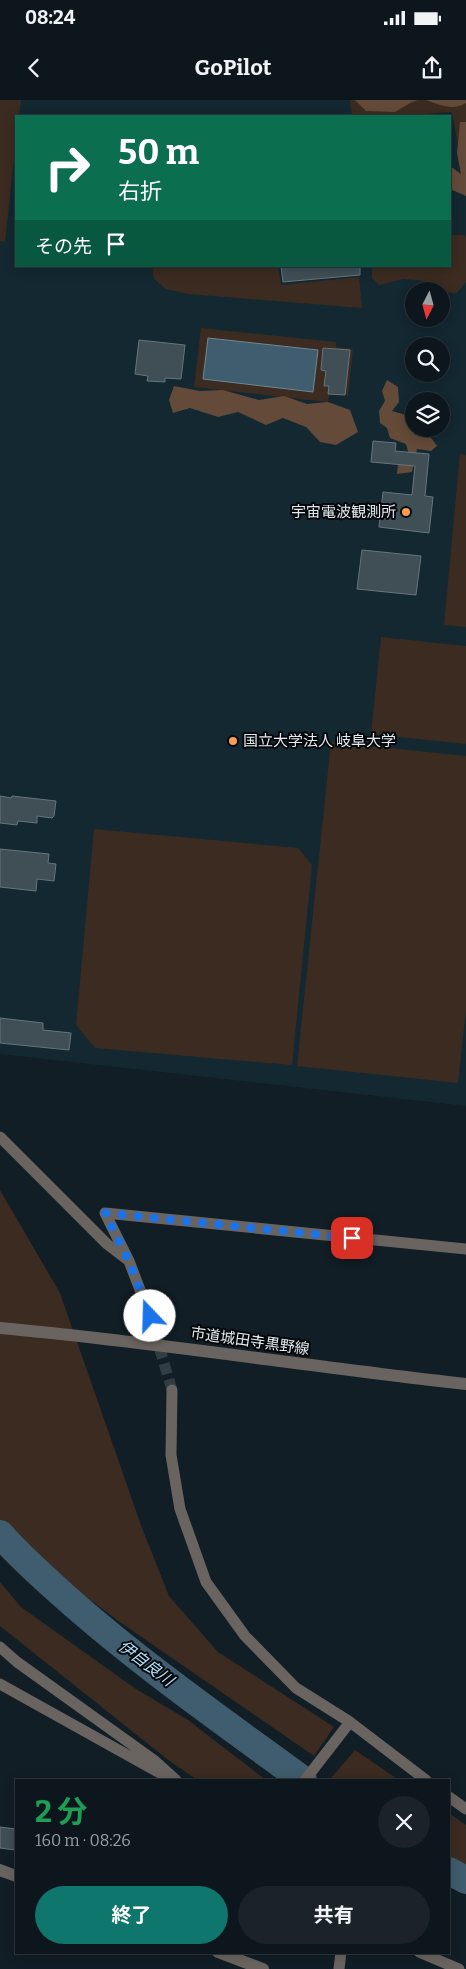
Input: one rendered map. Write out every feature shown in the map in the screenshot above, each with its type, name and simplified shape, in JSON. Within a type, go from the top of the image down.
[{"type":"street","points":[[0,1137],[107,1244],[129,1261]]},
{"type":"street","points":[[150,1316],[129,1261],[105,1213],[466,1249]]},
{"type":"street","name":"市道城田寺黒野線","points":[[0,1328],[80,1335],[466,1384]]},
{"type":"street","points":[[172,1390],[171,1455],[180,1508],[206,1582],[245,1636],[296,1688],[350,1722],[425,1779]]},
{"type":"street","points":[[0,1647],[17,1662],[155,1762],[173,1779]]},
{"type":"street","points":[[0,1684],[150,1769],[172,1779]]},
{"type":"street","points":[[306,1779],[350,1722]]},
{"type":"street","points":[[450,1798],[466,1809]]},
{"type":"street","points":[[0,1870],[15,1876]]},
{"type":"street","points":[[221,1954],[238,1964],[263,1969]]},
{"type":"street","points":[[340,1969],[341,1954]]},
{"type":"street","points":[[424,1954],[458,1969]]},
{"type":"shaded area","name":"国立大学法人 岐阜大学","points":[[0,100],[466,100],[466,1106],[0,1054]]},
{"type":"shaded area","points":[[0,100],[21,100],[19,115],[15,115],[15,149],[5,242],[0,241]]},
{"type":"shaded area","points":[[350,100],[466,100],[466,163],[461,163],[452,112],[410,115],[352,115]]},
{"type":"shaded area","points":[[355,100],[418,100],[395,112],[366,111]]},
{"type":"shaded area","points":[[426,100],[466,100],[466,103],[451,107]]},
{"type":"shaded area","points":[[460,122],[466,122],[466,196],[451,189],[451,167],[461,174],[457,153]]},
{"type":"shaded area","points":[[451,235],[465,235],[466,282],[457,293],[450,292],[450,282],[426,282],[403,279],[379,285],[372,278],[372,267],[451,267]]},
{"type":"shaded area","points":[[152,267],[278,267],[281,285],[359,277],[362,308],[188,294],[166,289],[154,279]]},
{"type":"shaded area","points":[[201,328],[336,342],[336,347],[353,349],[348,395],[330,393],[328,402],[194,387]]},
{"type":"shaded area","points":[[208,338],[318,350],[313,392],[203,379]]},
{"type":"shaded area","points":[[387,380],[398,387],[399,402],[392,411],[405,415],[405,437],[430,437],[437,446],[431,451],[417,449],[412,472],[397,474],[398,464],[409,455],[406,444],[390,438],[387,428],[380,423],[379,411],[385,401],[382,391]]},
{"type":"shaded area","points":[[174,386],[200,391],[223,390],[259,400],[284,396],[307,404],[328,402],[350,410],[358,432],[336,445],[320,442],[306,427],[283,418],[266,425],[238,412],[218,417],[190,408],[173,413],[169,400]]},
{"type":"shaded area","points":[[460,454],[466,455],[466,627],[444,625]]},
{"type":"shaded area","points":[[381,637],[466,646],[466,744],[371,734]]},
{"type":"shaded area","points":[[331,742],[466,756],[466,1010],[458,1083],[297,1066]]},
{"type":"shaded area","points":[[94,829],[298,848],[312,865],[292,1065],[95,1048],[76,1025]]},
{"type":"shaded area","points":[[0,1190],[60,1293],[142,1528],[169,1596],[218,1652],[334,1727],[314,1756],[117,1620],[39,1561],[0,1520]]},
{"type":"shaded area","points":[[0,1582],[21,1607],[136,1689],[188,1720],[265,1779],[196,1779],[167,1759],[0,1626]]},
{"type":"shaded area","points":[[355,1750],[398,1779],[332,1779]]},
{"type":"shaded area","points":[[450,1814],[466,1825],[466,1865],[450,1858]]},
{"type":"building","points":[[281,267],[360,267],[360,275],[283,282]]},
{"type":"building","points":[[139,340],[185,345],[181,379],[165,378],[165,382],[147,381],[148,376],[135,374]]},
{"type":"building","points":[[323,348],[350,350],[345,395],[328,394],[329,386],[324,386],[326,371],[321,370]]},
{"type":"building","points":[[373,441],[396,443],[395,451],[429,454],[425,496],[433,497],[429,533],[379,527],[383,492],[412,495],[415,466],[371,462]]},
{"type":"building","points":[[362,550],[421,556],[416,595],[357,589]]},
{"type":"building","points":[[0,796],[56,801],[54,816],[52,818],[37,816],[37,823],[18,821],[17,825],[0,823]]},
{"type":"building","points":[[0,849],[49,854],[48,863],[56,864],[54,881],[37,879],[36,891],[0,887]]},
{"type":"building","points":[[0,1018],[43,1023],[43,1030],[71,1033],[69,1050],[0,1043]]},
{"type":"building","points":[[0,1827],[15,1829],[15,1850],[0,1848]]},
{"type":"waterway","name":"伊自良川","points":[[0,1534],[22,1558],[91,1620],[180,1690],[302,1779]]},
{"type":"waterway","name":"伊自良川","points":[[450,1872],[466,1880]]},
{"type":"tunnel","points":[[150,1316],[172,1390]]},
{"type":"place","name":"宇宙電波観測所","points":[[406,512]]},
{"type":"place","name":"国立大学法人 岐阜大学","points":[[233,741]]},
{"type":"route","points":[[150,1316],[129,1261],[105,1213],[352,1238]]}]
